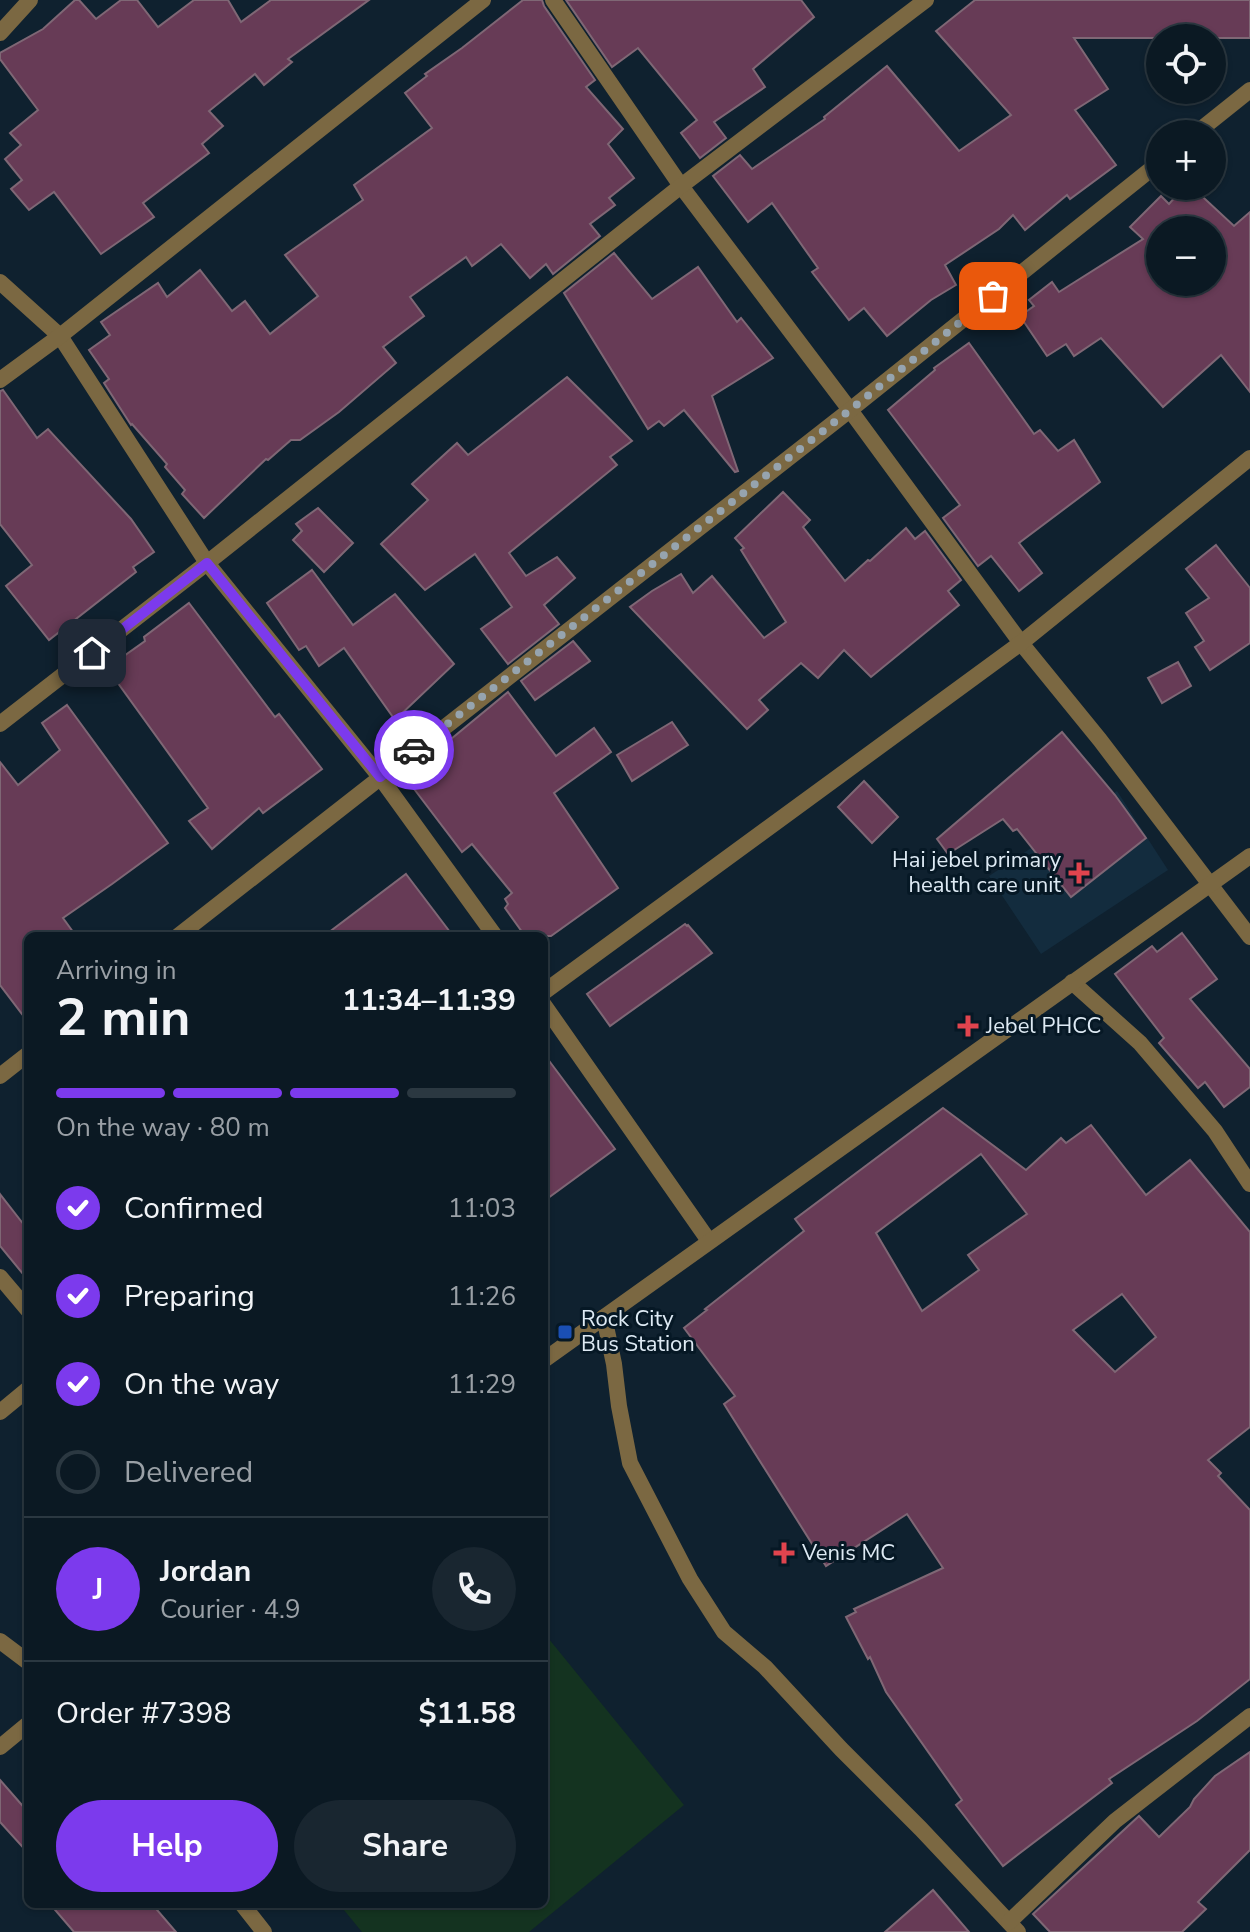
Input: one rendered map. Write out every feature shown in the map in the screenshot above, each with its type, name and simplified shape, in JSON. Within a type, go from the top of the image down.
[{"type":"street","points":[[0,33],[30,0]]},
{"type":"street","points":[[0,380],[60,336],[483,0]]},
{"type":"street","points":[[553,0],[681,186],[1021,643],[1100,740],[1250,937]]},
{"type":"street","points":[[0,724],[681,186],[926,0]]},
{"type":"street","points":[[1212,120],[1250,90]]},
{"type":"street","points":[[183,932],[850,410],[1146,173]]},
{"type":"street","points":[[0,282],[60,336],[207,563],[380,777],[492,932]]},
{"type":"street","points":[[548,989],[1021,643],[1250,458]]},
{"type":"street","points":[[548,1357],[1250,856]]},
{"type":"street","points":[[1072,982],[1140,1043],[1215,1131],[1250,1184]]},
{"type":"street","points":[[548,1011],[709,1241]]},
{"type":"street","points":[[0,1076],[24,1057]]},
{"type":"street","points":[[0,1277],[24,1305]]},
{"type":"street","points":[[604,1317],[630,1463],[690,1579],[724,1632],[765,1667],[1014,1927],[1115,1821],[1250,1716]]},
{"type":"street","points":[[0,1412],[24,1392]]},
{"type":"street","points":[[0,1641],[24,1659]]},
{"type":"street","points":[[0,1747],[24,1727]]},
{"type":"street","points":[[245,1908],[264,1932]]},
{"type":"shaded area","name":"Hai jebel primary health care unit","points":[[1117,791],[1168,870],[1041,954],[989,876]]},
{"type":"green space","points":[[548,1638],[684,1805],[529,1932],[362,1932],[342,1908],[548,1908]]},
{"type":"building","points":[[75,0],[79,0],[96,19],[121,0],[137,0],[158,27],[194,0],[228,0],[241,22],[271,0],[369,0],[288,59],[292,62],[264,85],[255,74],[209,111],[223,126],[202,144],[209,153],[143,203],[154,217],[101,254],[54,192],[29,210],[11,189],[22,180],[5,159],[21,145],[10,133],[38,110],[0,59],[0,53],[43,29]]},
{"type":"building","points":[[523,0],[542,0],[595,80],[586,87],[623,129],[608,144],[634,178],[609,198],[615,205],[590,224],[600,236],[553,274],[546,264],[530,278],[501,244],[472,266],[466,257],[410,297],[424,316],[383,347],[396,363],[339,412],[300,440],[291,440],[266,459],[204,518],[182,494],[185,490],[165,467],[167,464],[131,425],[104,383],[109,379],[89,350],[110,335],[101,322],[158,283],[167,297],[200,270],[232,311],[245,301],[270,334],[318,296],[285,255],[363,200],[354,185],[432,128],[405,93],[427,76],[425,74]]},
{"type":"building","points":[[566,0],[801,0],[814,17],[753,69],[765,87],[714,122],[726,138],[700,158],[681,133],[697,120],[638,48],[612,67]]},
{"type":"building","points":[[975,0],[1250,0],[1250,38],[1226,38],[1226,24],[1146,24],[1146,38],[1074,38],[1108,89],[1075,110],[1116,165],[1070,199],[1067,195],[1025,230],[1013,215],[999,229],[945,265],[956,285],[931,300],[887,336],[864,308],[849,320],[812,272],[818,268],[772,203],[748,222],[713,176],[740,155],[752,169],[825,119],[887,66],[959,151],[1011,115],[936,31]]},
{"type":"building","points":[[1157,200],[1165,200],[1169,204],[1173,200],[1206,200],[1223,216],[1146,216],[1146,296],[1226,296],[1226,219],[1234,226],[1250,212],[1250,392],[1221,355],[1163,407],[1101,338],[1074,356],[1066,344],[1047,356],[1020,316],[1034,306],[1029,300],[1052,282],[1059,292],[1143,239],[1130,227]]},
{"type":"building","points":[[614,253],[652,299],[698,267],[737,322],[741,318],[773,358],[712,396],[738,471],[735,472],[684,410],[664,426],[659,421],[648,429],[564,293]]},
{"type":"building","points":[[969,343],[1034,434],[1040,430],[1058,451],[1074,440],[1100,482],[1019,543],[1042,573],[1019,591],[991,556],[978,566],[943,518],[960,505],[888,410],[934,368]]},
{"type":"building","points":[[567,377],[632,441],[610,457],[617,465],[509,553],[526,576],[557,557],[575,578],[544,605],[559,624],[508,664],[481,629],[512,607],[475,554],[425,590],[381,544],[428,500],[412,484],[457,443],[468,455]]},
{"type":"building","points":[[3,390],[37,438],[48,429],[131,519],[154,552],[133,567],[136,572],[49,640],[6,586],[32,565],[0,524],[0,391]]},
{"type":"building","points":[[783,492],[810,520],[803,527],[845,581],[906,528],[915,539],[925,531],[961,580],[948,591],[959,605],[871,677],[844,650],[818,678],[801,663],[759,700],[768,710],[747,729],[630,607],[681,574],[693,593],[712,576],[764,638],[786,622],[741,550],[744,548],[735,538]]},
{"type":"building","points":[[318,508],[353,543],[324,572],[293,540],[302,531],[296,524]]},
{"type":"building","points":[[1216,545],[1250,588],[1250,643],[1210,670],[1195,647],[1204,641],[1186,613],[1209,598],[1186,569]]},
{"type":"building","points":[[312,570],[353,625],[395,594],[454,664],[395,720],[344,648],[319,666],[306,646],[299,650],[267,603]]},
{"type":"building","points":[[189,603],[275,717],[279,714],[322,769],[263,813],[259,808],[212,849],[189,821],[208,808],[107,668],[145,641],[144,637]]},
{"type":"building","points":[[573,641],[590,661],[535,700],[521,681]]},
{"type":"building","points":[[1178,662],[1191,686],[1162,703],[1148,678]]},
{"type":"building","points":[[508,692],[556,756],[594,728],[611,752],[554,793],[618,888],[551,936],[548,932],[522,932],[505,908],[508,904],[505,899],[512,893],[472,844],[462,852],[405,777]]},
{"type":"building","points":[[67,705],[168,843],[63,918],[73,932],[24,932],[24,1017],[0,985],[0,762],[18,785],[60,750],[42,723]]},
{"type":"building","points":[[672,722],[688,745],[632,781],[617,755]]},
{"type":"building","points":[[1062,732],[1115,795],[1146,838],[1071,897],[1017,829],[1013,831],[1003,819],[948,854],[937,839]]},
{"type":"building","points":[[864,781],[898,817],[872,843],[838,807]]},
{"type":"building","points":[[406,874],[450,932],[329,932]]},
{"type":"building","points":[[685,924],[712,953],[610,1026],[587,994]]},
{"type":"building","points":[[1182,933],[1217,979],[1190,999],[1250,1069],[1250,1087],[1224,1107],[1205,1082],[1198,1088],[1159,1043],[1164,1038],[1115,974],[1152,946],[1157,952]]},
{"type":"building","points":[[548,1059],[615,1149],[548,1198]]},
{"type":"building","points":[[943,1108],[1026,1170],[1061,1138],[1066,1143],[1091,1125],[1146,1195],[1190,1160],[1250,1232],[1250,1427],[1208,1460],[1221,1473],[1218,1476],[1250,1510],[1250,1679],[1197,1721],[1109,1779],[1112,1783],[1003,1866],[956,1805],[962,1800],[886,1692],[846,1617],[856,1612],[854,1609],[943,1568],[907,1514],[826,1566],[724,1404],[735,1396],[684,1328],[804,1231],[795,1219]],"holes":[[[981,1154],[1027,1214],[968,1255],[979,1270],[922,1311],[876,1233]],[[1122,1294],[1156,1337],[1115,1372],[1073,1330]]]},
{"type":"building","points":[[0,1194],[24,1225],[24,1275],[0,1246]]},
{"type":"building","points":[[1250,1752],[1250,1850],[1198,1902],[1206,1909],[1182,1932],[1050,1932],[1033,1914],[1139,1816],[1159,1837],[1190,1807],[1215,1776]]},
{"type":"building","points":[[0,1780],[24,1807],[24,1849],[0,1822]]},
{"type":"building","points":[[933,1890],[969,1932],[885,1932]]},
{"type":"building","points":[[53,1908],[155,1908],[176,1932],[74,1932]]},
{"type":"way so far","points":[[414,750],[993,296]]},
{"type":"place","name":"Hai jebel primary health care unit","points":[[1079,873]]},
{"type":"place","name":"Jebel PHCC","points":[[968,1026]]},
{"type":"place","name":"Rock City Bus Station","points":[[565,1332]]},
{"type":"place","name":"Venis MC","points":[[784,1553]]},
{"type":"route","points":[[92,653],[207,563],[380,777],[414,750]]}]
